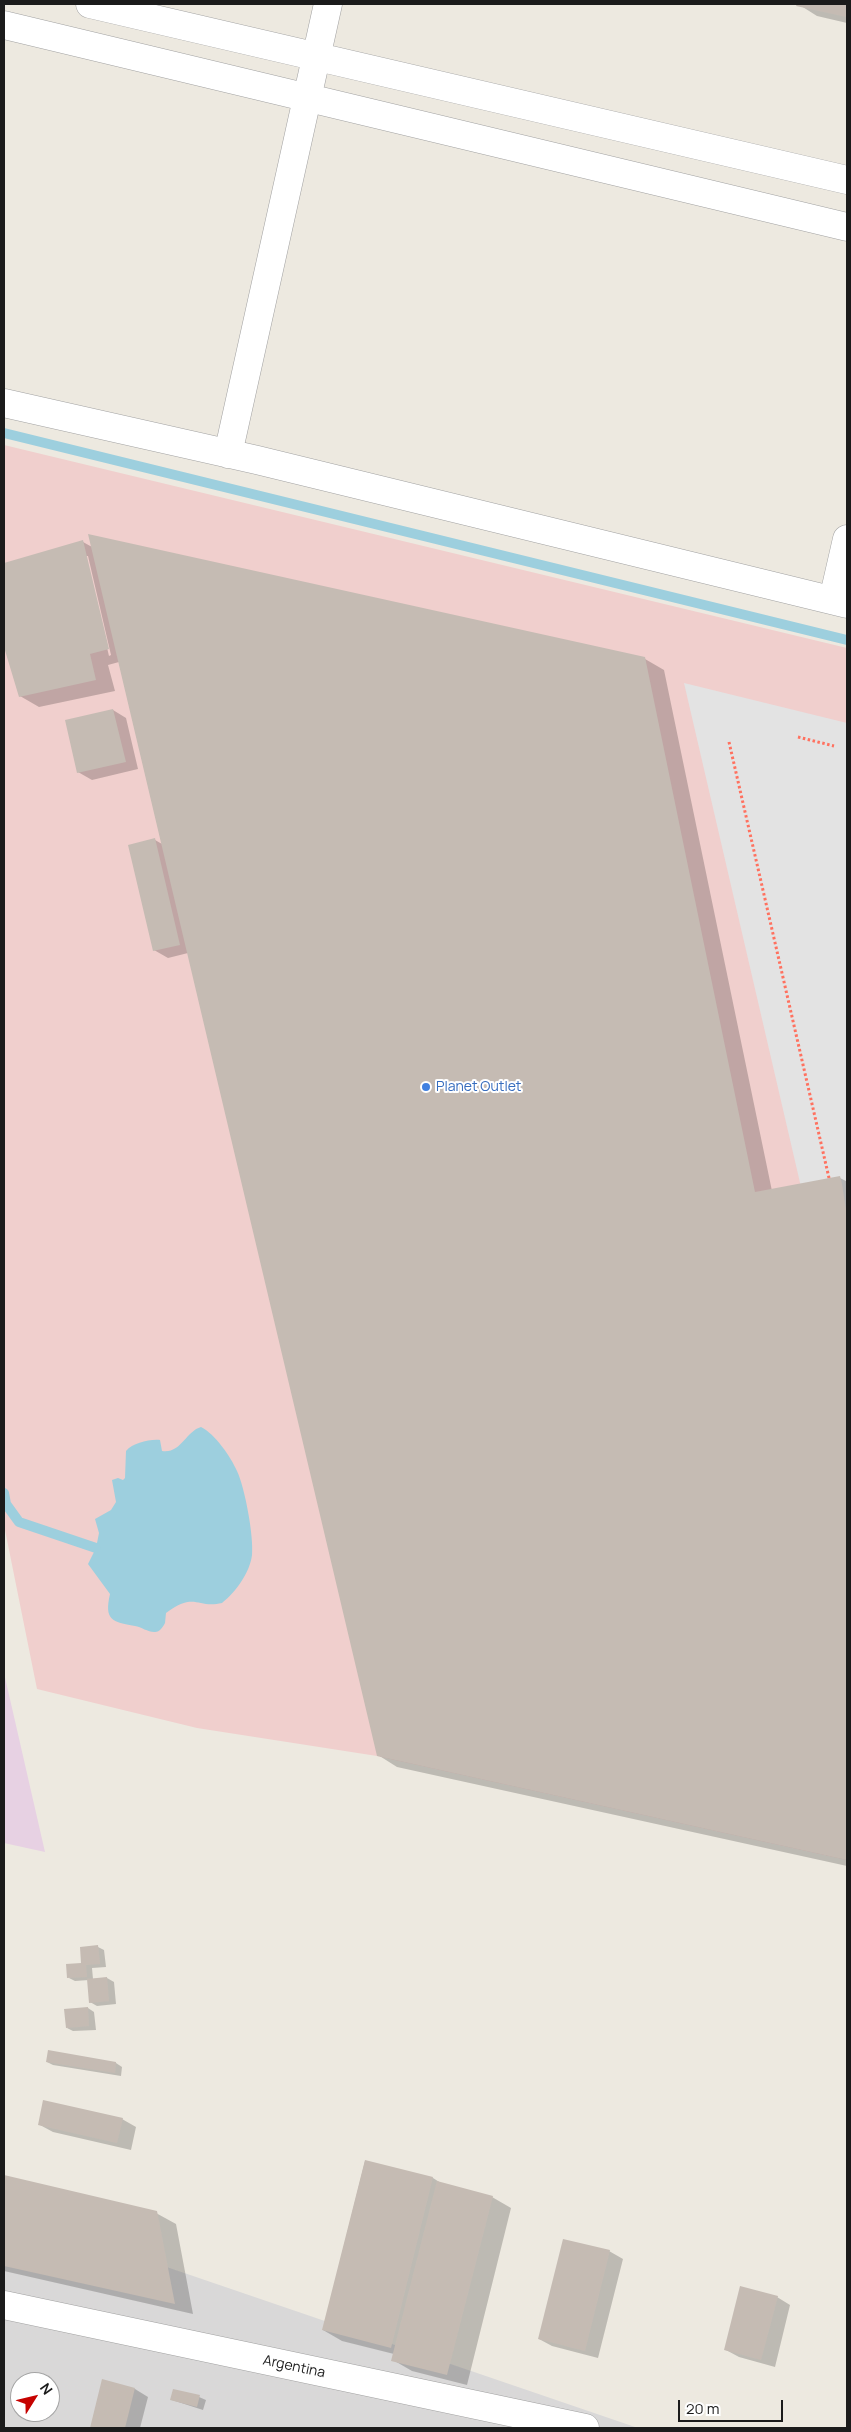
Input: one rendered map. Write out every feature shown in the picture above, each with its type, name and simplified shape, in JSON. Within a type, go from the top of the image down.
[{"type":"street","points":[[90,4],[847,180]]},
{"type":"street","points":[[228,454],[328,4]]},
{"type":"street","points":[[4,25],[847,227]]},
{"type":"street","points":[[4,403],[228,454],[840,602],[847,539]]},
{"type":"street","name":"Argentina","points":[[4,2305],[585,2428]]},
{"type":"path","points":[[798,737],[834,746]]},
{"type":"path","points":[[730,742],[829,1178]]},
{"type":"shaded area","name":"Planet Outlet","points":[[4,445],[847,648],[847,1860],[377,1756],[197,1728],[37,1689],[4,1525]]},
{"type":"shaded area","points":[[684,683],[847,723],[847,1389],[811,1230]]},
{"type":"shaded area","points":[[4,1673],[45,1852],[4,1843]]},
{"type":"shaded area","points":[[4,2223],[117,2250],[638,2428],[4,2428]]},
{"type":"water","points":[[201,1427],[222,1446],[240,1479],[246,1500],[252,1537],[251,1561],[245,1575],[222,1603],[190,1602],[176,1606],[166,1613],[165,1623],[158,1632],[115,1621],[109,1614],[108,1609],[110,1594],[88,1564],[96,1548],[99,1533],[95,1519],[111,1510],[116,1502],[112,1480],[118,1478],[123,1480],[125,1478],[126,1451],[133,1446],[146,1441],[160,1440],[162,1451],[169,1451],[179,1446],[191,1433]]},
{"type":"building","points":[[797,4],[847,4],[847,17],[796,6]]},
{"type":"building","name":"Planet Outlet","points":[[88,534],[645,657],[755,1192],[840,1176],[842,1184],[847,1216],[847,1860],[377,1756]]},
{"type":"building","points":[[83,540],[109,649],[90,654],[96,680],[19,697],[4,647],[4,563]]},
{"type":"building","points":[[113,709],[126,762],[77,773],[65,720]]},
{"type":"building","points":[[155,838],[180,945],[153,951],[128,845]]},
{"type":"building","points":[[98,1945],[100,1964],[86,1965],[87,1977],[67,1978],[66,1964],[81,1963],[80,1947]]},
{"type":"building","points":[[107,1977],[109,2001],[89,2003],[87,1979]]},
{"type":"building","points":[[88,2007],[89,2026],[66,2028],[64,2009]]},
{"type":"building","points":[[48,2050],[116,2062],[115,2073],[46,2062]]},
{"type":"building","points":[[43,2100],[123,2118],[117,2143],[38,2125]]},
{"type":"building","points":[[365,2160],[433,2177],[391,2348],[322,2330]]},
{"type":"building","points":[[4,2175],[157,2211],[175,2304],[4,2266]]},
{"type":"building","points":[[437,2181],[493,2196],[447,2375],[391,2361]]},
{"type":"building","points":[[563,2239],[610,2250],[585,2351],[538,2339]]},
{"type":"building","points":[[740,2286],[778,2296],[761,2360],[724,2350]]},
{"type":"building","points":[[102,2379],[135,2388],[125,2428],[90,2428]]},
{"type":"building","points":[[173,2389],[200,2395],[197,2407],[170,2400]]},
{"type":"waterway","points":[[4,433],[847,640]]},
{"type":"waterway","points":[[4,1493],[6,1504],[19,1522],[96,1548]]},
{"type":"place","name":"Planet Outlet","points":[[426,1087]]}]
